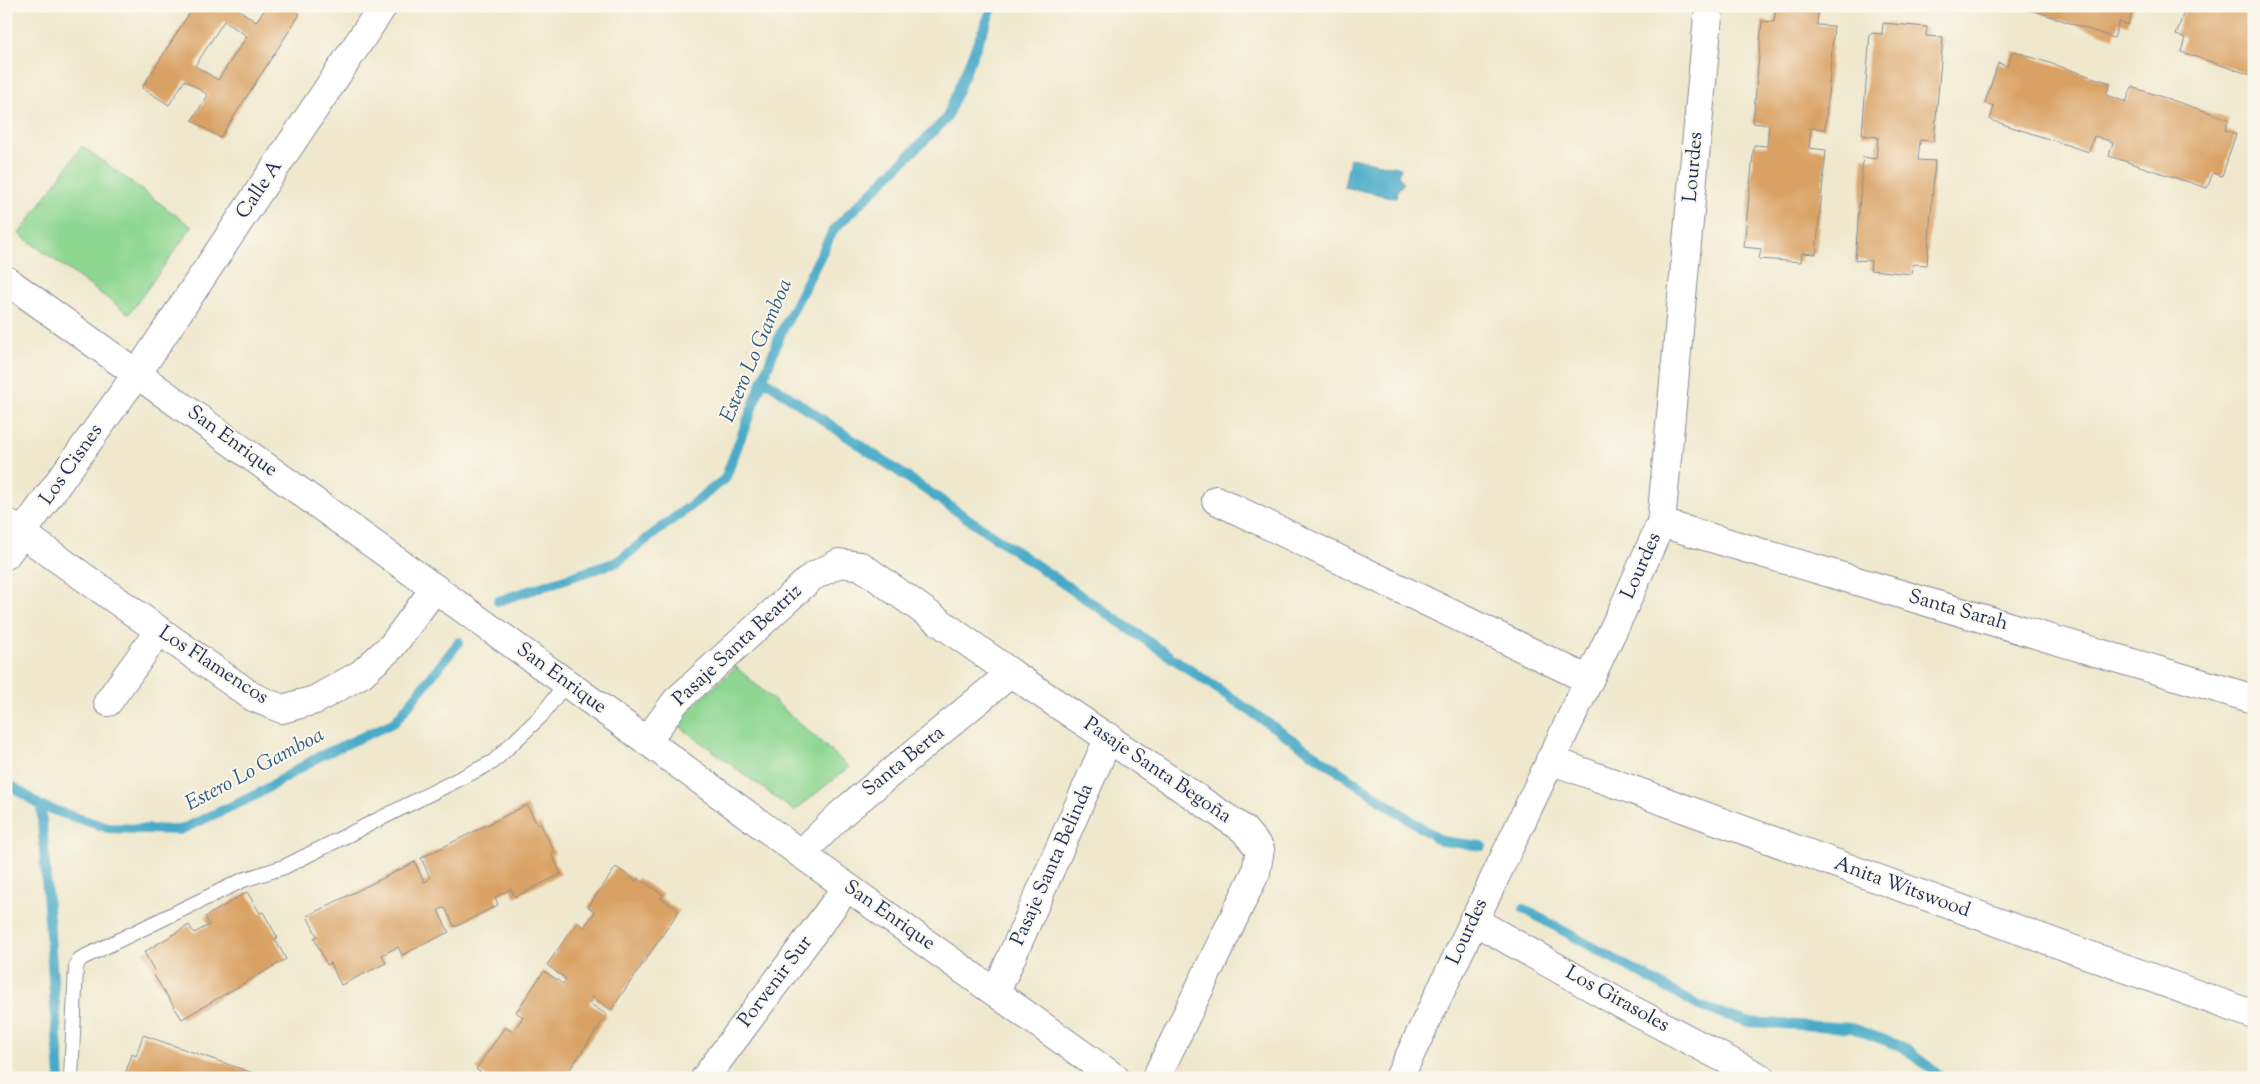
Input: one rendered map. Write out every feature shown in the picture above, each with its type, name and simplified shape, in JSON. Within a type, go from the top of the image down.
[{"type":"street","name":"Calle A","points":[[137,374],[383,6]]},
{"type":"street","name":"Lourdes","points":[[1399,1078],[1646,561],[1661,523],[1709,6]]},
{"type":"street","name":"San Enrique","points":[[6,280],[647,741],[800,854],[1116,1078]]},
{"type":"street","name":"Los Cisnes","points":[[6,555],[14,528],[137,374]]},
{"type":"street","points":[[1216,500],[1589,680]]},
{"type":"street","name":"Santa Sarah","points":[[1661,523],[2254,699]]},
{"type":"street","name":"Los Flamencos","points":[[14,528],[253,696],[282,709],[315,700],[361,674],[392,646],[435,588]]},
{"type":"street","name":"Pasaje Santa Begoña","points":[[839,563],[862,566],[1011,673],[1109,737],[1243,829],[1260,849],[1256,872],[1156,1078]]},
{"type":"street","name":"Pasaje Santa Beatriz","points":[[647,741],[683,694],[812,577],[839,563]]},
{"type":"street","points":[[108,702],[159,631]]},
{"type":"street","name":"Santa Berta","points":[[800,854],[841,814],[1011,673]]},
{"type":"street","name":"Pasaje Santa Belinda","points":[[996,992],[1109,737]]},
{"type":"street","name":"Anita Witswood","points":[[1550,760],[2254,1015]]},
{"type":"street","name":"Porvenir Sur","points":[[705,1078],[848,887]]},
{"type":"street","name":"Los Girasoles","points":[[1473,920],[1621,1004],[1761,1078]]},
{"type":"lane","points":[[71,1078],[76,967],[80,960],[243,880],[284,867],[493,762],[541,716],[566,683]]},
{"type":"green space","points":[[82,146],[192,227],[129,314],[19,234]]},
{"type":"green space","points":[[736,667],[849,767],[794,811],[675,723]]},
{"type":"water","points":[[1350,158],[1401,168],[1398,174],[1403,184],[1397,191],[1396,198],[1344,187]]},
{"type":"building","points":[[194,6],[234,6],[256,22],[267,6],[288,6],[300,14],[220,138],[192,120],[208,95],[185,80],[169,105],[142,88]],"holes":[[[224,21],[247,36],[218,80],[195,66]]]},
{"type":"building","points":[[1776,6],[1819,6],[1817,25],[1834,26],[1825,129],[1811,128],[1809,148],[1826,150],[1816,254],[1802,253],[1801,262],[1759,259],[1761,249],[1744,247],[1754,145],[1767,146],[1769,125],[1753,123],[1762,21],[1774,22]]},
{"type":"building","points":[[2020,6],[2134,6],[2128,25],[2119,22],[2114,38]]},
{"type":"building","points":[[2186,6],[2254,6],[2254,76],[2181,52],[2185,38],[2176,35]]},
{"type":"building","points":[[1883,23],[1927,27],[1926,36],[1943,37],[1934,141],[1920,140],[1918,160],[1935,161],[1927,265],[1913,264],[1912,274],[1870,270],[1871,261],[1855,260],[1863,157],[1876,159],[1878,137],[1862,135],[1870,33],[1882,34]]},
{"type":"building","points":[[2013,51],[2110,83],[2106,95],[2126,102],[2132,87],[2229,119],[2225,130],[2236,134],[2222,176],[2213,173],[2207,188],[2109,156],[2113,142],[2094,136],[2089,152],[1990,120],[1994,106],[1985,103],[1998,63],[2007,66]]},
{"type":"building","points":[[527,805],[537,825],[540,823],[555,853],[552,855],[561,874],[515,897],[511,889],[495,897],[498,905],[455,927],[445,908],[441,909],[438,911],[449,932],[402,955],[398,947],[382,955],[386,963],[341,985],[330,963],[327,965],[314,938],[317,936],[307,916],[415,862],[424,882],[427,881],[430,878],[421,858]]},
{"type":"building","points":[[616,867],[636,881],[638,878],[663,895],[661,898],[679,911],[611,1010],[593,997],[589,1003],[607,1015],[564,1078],[488,1078],[476,1069],[505,1027],[513,1032],[523,1017],[516,1012],[544,971],[563,984],[566,979],[547,965],[577,922],[584,927],[595,912],[588,907]]},
{"type":"building","points":[[247,892],[260,913],[263,912],[278,938],[275,939],[286,959],[182,1019],[153,974],[155,972],[144,952],[189,925],[194,933],[209,925],[205,917]]},
{"type":"building","points":[[143,1035],[256,1074],[255,1078],[124,1078],[132,1054],[136,1056]]},
{"type":"waterway","name":"Estero Lo Gamboa","points":[[498,601],[617,562],[725,479],[780,335],[834,229],[946,119],[993,6]]},
{"type":"waterway","points":[[763,379],[1441,841],[1482,846]]},
{"type":"waterway","name":"Estero Lo Gamboa","points":[[6,782],[41,806],[108,828],[180,830],[256,795],[318,757],[395,722],[459,642]]},
{"type":"waterway","points":[[41,806],[60,1078]]},
{"type":"waterway","points":[[1524,909],[1699,1006],[1748,1022],[1852,1028],[1903,1047],[1943,1078]]}]
